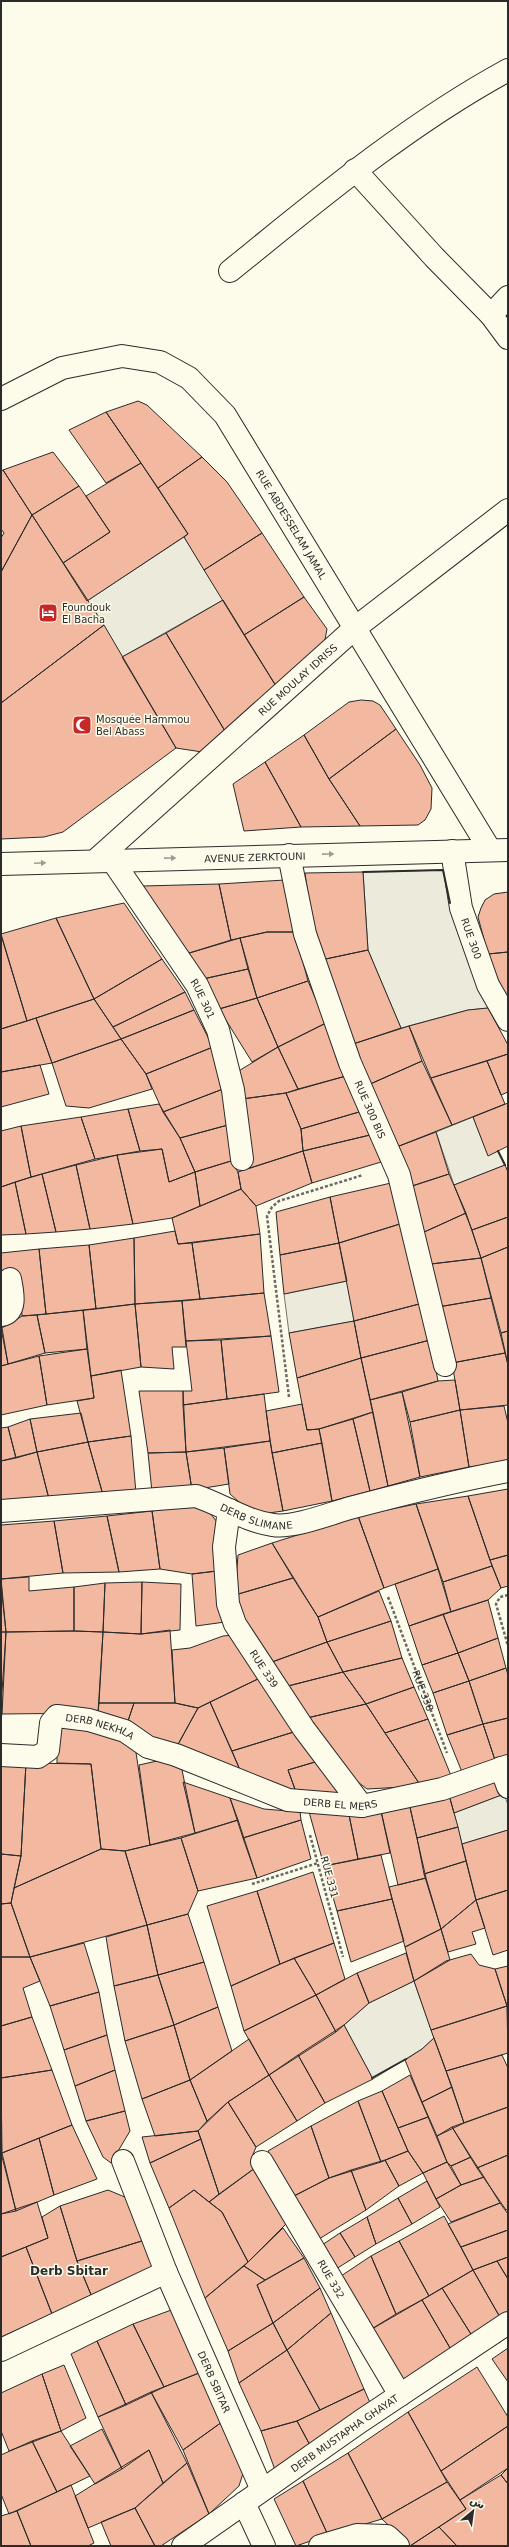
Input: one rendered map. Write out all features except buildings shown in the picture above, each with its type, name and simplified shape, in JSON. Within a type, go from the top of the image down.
[{"type":"street","points":[[230,271],[355,170],[451,102],[508,70]]},
{"type":"street","points":[[355,170],[491,315],[508,338]]},
{"type":"street","points":[[491,315],[508,297]]},
{"type":"street","name":"RUE ABDESSELAM JAMAL","points":[[1,399],[62,368],[122,356],[160,362],[189,378],[225,415],[355,628],[499,850]]},
{"type":"street","name":"RUE MOULAY IDRISS","points":[[104,860],[355,628],[508,510]]},
{"type":"street","name":"AVENUE ZERKTOUNI","points":[[1,864],[499,850]]},
{"type":"street","name":"RUE 300","points":[[452,851],[462,908],[488,985],[508,1020]]},
{"type":"street","name":"RUE 300 BIS","points":[[289,856],[306,934],[350,1063],[395,1166],[418,1249],[445,1365]]},
{"type":"street","name":"RUE 301","points":[[104,860],[196,985],[218,1030],[233,1090],[242,1159]]},
{"type":"street","points":[[1,1315],[10,1310],[14,1301],[10,1279]]},
{"type":"street","name":"DERB SLIMANE","points":[[1,1511],[196,1496],[215,1502],[244,1518],[275,1525],[288,1523],[451,1481],[508,1471]]},
{"type":"street","name":"RUE 339","points":[[229,1510],[224,1547],[228,1604],[235,1624],[304,1728],[362,1806]]},
{"type":"street","name":"DERB NEKHLA","points":[[1,1755],[38,1757],[48,1750],[51,1723],[57,1716],[89,1720],[125,1731],[148,1747],[176,1755]]},
{"type":"street","name":"DERB EL MERS","points":[[176,1755],[288,1800],[362,1806],[506,1774]]},
{"type":"street","name":"DERB SBITAR","points":[[123,2161],[166,2272],[262,2490]]},
{"type":"street","name":"RUE 332","points":[[262,2162],[400,2395]]},
{"type":"street","points":[[1,2350],[166,2272]]},
{"type":"street","name":"DERB MUSTAPHA GHAYAT","points":[[183,2546],[400,2395],[508,2323]]},
{"type":"street","points":[[244,2503],[264,2546]]},
{"type":"street","points":[[320,2546],[357,2535],[387,2536],[398,2546]]},
{"type":"path","points":[[289,1397],[267,1216],[272,1207],[279,1201],[395,1166]]},
{"type":"path","points":[[508,1595],[500,1597],[496,1604],[508,1646]]},
{"type":"path","name":"RUE 338","points":[[388,1597],[459,1784]]},
{"type":"path","name":"RUE 331","points":[[302,1801],[343,1958]]},
{"type":"path","points":[[252,1884],[318,1863]]},
{"type":"shaded area","points":[[184,537],[223,600],[122,657],[87,601]]},
{"type":"shaded area","points":[[443,870],[452,913],[488,1008],[468,1010],[401,1028],[368,950],[363,872]]},
{"type":"shaded area","points":[[473,1117],[488,1155],[498,1151],[505,1165],[454,1185],[436,1132]]},
{"type":"shaded area","points":[[347,1281],[354,1321],[289,1333],[284,1294]]},
{"type":"shaded area","points":[[504,1794],[508,1805],[508,1830],[462,1844],[454,1813]]},
{"type":"shaded area","points":[[414,1981],[434,2038],[422,2049],[373,2079],[344,2025],[369,2003]]},
{"type":"wall","points":[[363,872],[443,870],[450,903]]},
{"type":"wall","points":[[498,1151],[505,1165]]},
{"type":"wall","points":[[372,2078],[406,2059]]},
{"type":"place","name":"Foundouk El Bacha","points":[[48,613]]},
{"type":"place","name":"Mosquée Hammou Bel Abass","points":[[82,725]]},
{"type":"district","name":"Derb Sbitar","points":[[69,2271]]}]
